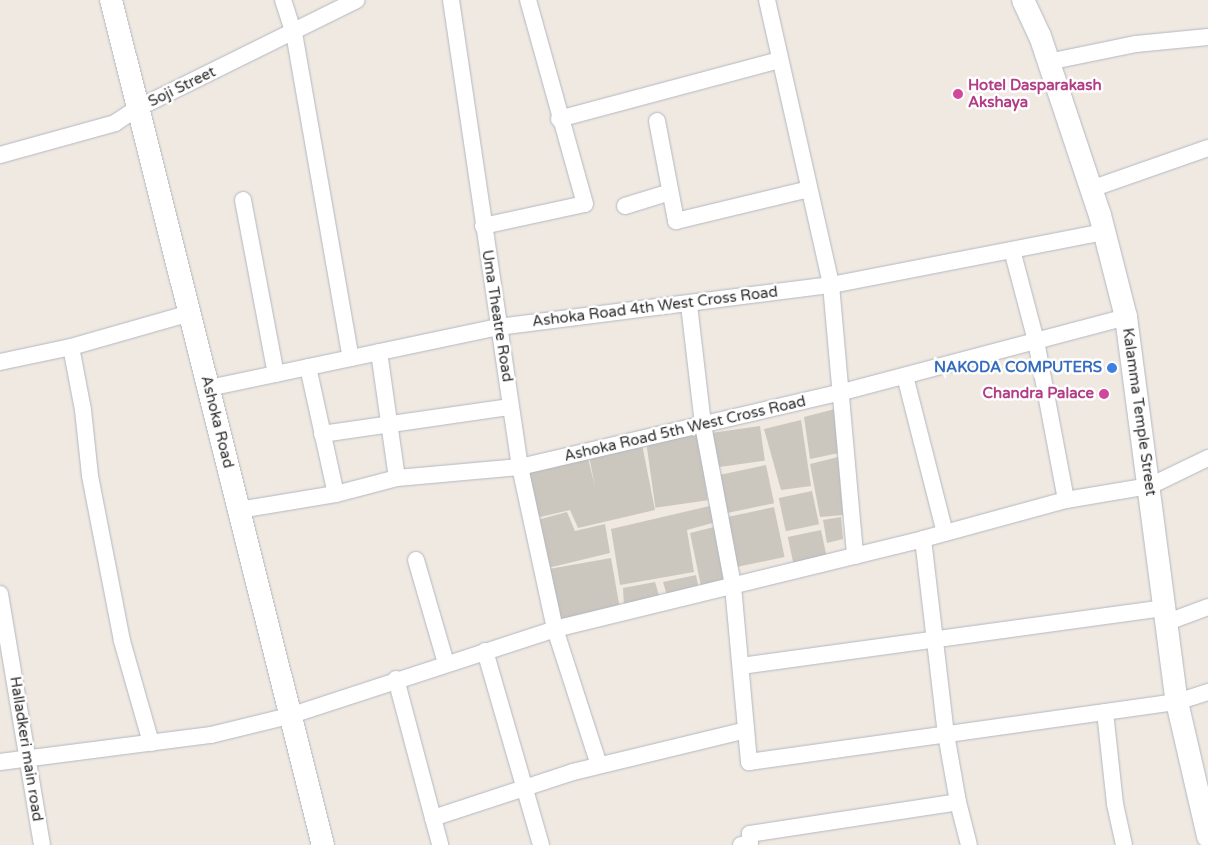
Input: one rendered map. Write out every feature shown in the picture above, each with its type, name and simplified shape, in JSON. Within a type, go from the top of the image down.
[{"type":"main road","name":"Ashoka Road","points":[[111,0],[136,109],[190,313],[289,716],[323,845]]},
{"type":"main road","name":"Kalamma Temple Street","points":[[1023,0],[1048,62],[1091,189],[1126,317],[1150,486],[1164,615],[1177,702],[1204,805],[1208,836]]},
{"type":"street","points":[[283,0],[294,33],[351,358]]},
{"type":"street","name":"Soji Street","points":[[0,155],[95,131],[136,109],[294,33],[356,0]]},
{"type":"street","name":"Uma Theatre Road","points":[[450,0],[520,467],[555,629],[599,765]]},
{"type":"street","points":[[483,226],[585,204],[559,120],[528,0]]},
{"type":"street","points":[[766,0],[832,285],[839,393],[855,556]]},
{"type":"street","points":[[1048,62],[1136,44],[1208,38]]},
{"type":"street","points":[[559,120],[779,60]]},
{"type":"street","points":[[657,121],[676,221],[809,189]]},
{"type":"street","points":[[1091,189],[1208,148]]},
{"type":"street","points":[[625,206],[670,192]]},
{"type":"street","points":[[243,200],[276,374]]},
{"type":"street","name":"Ashoka Road 4th West Cross Road","points":[[209,388],[498,327],[689,305],[832,285],[1103,232]]},
{"type":"street","points":[[1012,250],[1036,341],[1066,500]]},
{"type":"street","points":[[689,305],[703,425],[733,586],[749,762],[1177,702],[1208,692]]},
{"type":"street","points":[[0,362],[71,347],[190,313]]},
{"type":"street","name":"Ashoka Road 5th West Cross Road","points":[[239,510],[336,494],[397,478],[520,467],[839,393],[1126,317]]},
{"type":"street","points":[[71,347],[83,410],[90,476],[122,641],[151,743]]},
{"type":"street","points":[[379,352],[397,478]]},
{"type":"street","points":[[308,367],[336,494]]},
{"type":"street","points":[[905,376],[945,534]]},
{"type":"street","points":[[322,434],[390,426],[510,407]]},
{"type":"street","points":[[0,762],[211,735],[289,716],[396,679],[555,629],[923,540],[1066,500],[1150,486],[1208,458]]},
{"type":"street","points":[[923,540],[937,639],[946,734],[958,802],[969,845]]},
{"type":"street","points":[[416,560],[446,663]]},
{"type":"street","name":"Halladkeri main road","points":[[0,594],[7,672],[28,759],[42,845]]},
{"type":"street","points":[[741,666],[937,639],[1164,615],[1208,607]]},
{"type":"street","points":[[485,651],[541,845]]},
{"type":"street","points":[[396,679],[440,845]]},
{"type":"street","points":[[1105,712],[1115,804],[1124,845]]},
{"type":"street","points":[[433,818],[524,786],[599,765],[746,730]]},
{"type":"street","points":[[741,845],[750,843],[750,834],[958,802]]},
{"type":"building","points":[[835,409],[839,453],[810,459],[804,417]]},
{"type":"building","points":[[801,420],[811,486],[781,490],[764,429]]},
{"type":"building","points":[[760,426],[765,461],[712,468],[708,433]]},
{"type":"building","points":[[698,430],[708,500],[655,508],[646,437]]},
{"type":"building","points":[[642,444],[655,510],[578,528],[570,510],[536,518],[525,470],[587,454],[595,487],[589,456]]},
{"type":"building","points":[[838,457],[843,515],[820,517],[810,464]]},
{"type":"building","points":[[766,465],[774,503],[726,513],[718,475]]},
{"type":"building","points":[[812,491],[819,524],[786,531],[779,498]]},
{"type":"building","points":[[714,505],[716,522],[687,530],[694,572],[620,585],[611,529]]},
{"type":"building","points":[[774,507],[785,557],[736,567],[725,517]]},
{"type":"building","points":[[567,512],[575,531],[605,524],[610,553],[548,568],[537,520]]},
{"type":"building","points":[[841,517],[843,539],[827,543],[823,520]]},
{"type":"building","points":[[718,526],[727,584],[702,591],[690,533]]},
{"type":"building","points":[[821,530],[828,563],[795,570],[788,537]]},
{"type":"building","points":[[611,558],[620,608],[555,620],[546,569]]},
{"type":"building","points":[[696,575],[699,590],[668,599],[663,582]]},
{"type":"building","points":[[655,582],[660,599],[624,607],[623,588]]},
{"type":"place","name":"Hotel Dasparakash Akshaya","points":[[958,94]]},
{"type":"place","name":"NAKODA COMPUTERS","points":[[1112,368]]},
{"type":"place","name":"Chandra Palace","points":[[1104,394]]}]
